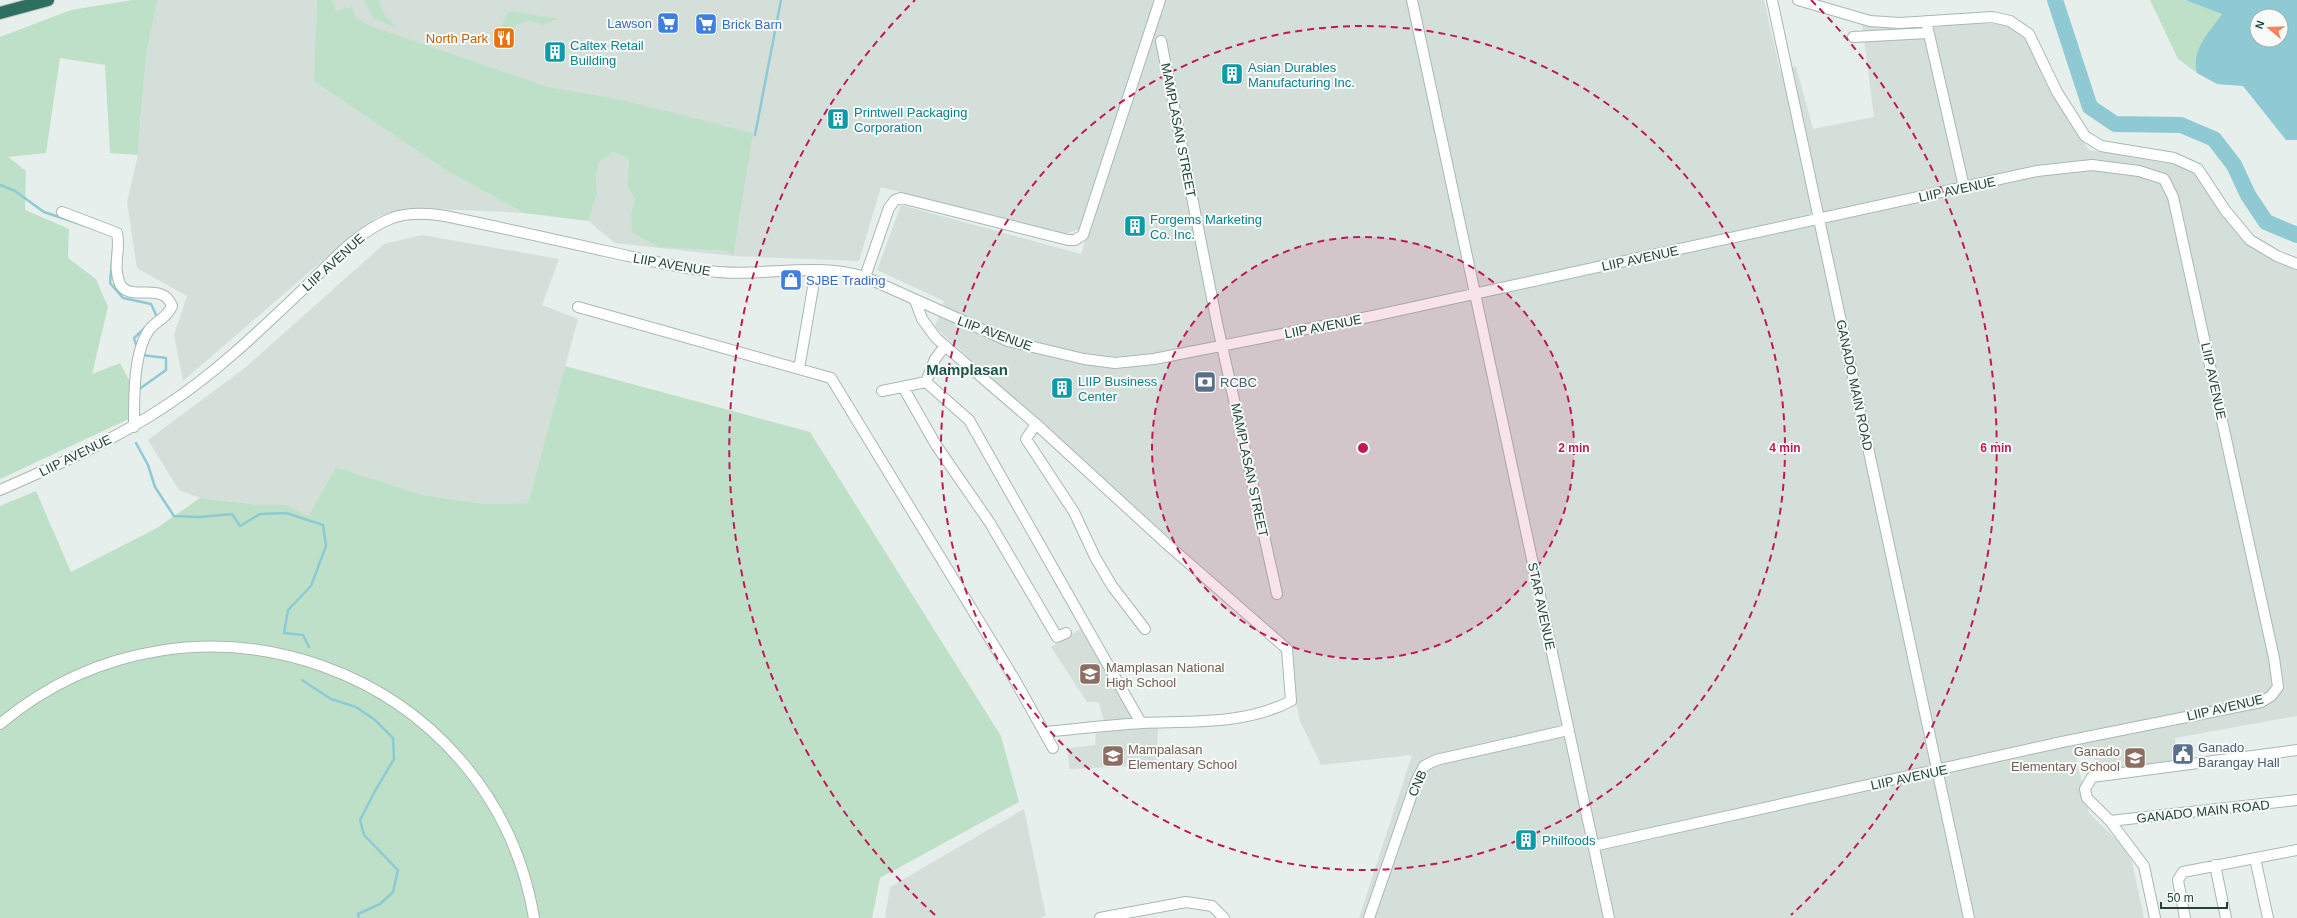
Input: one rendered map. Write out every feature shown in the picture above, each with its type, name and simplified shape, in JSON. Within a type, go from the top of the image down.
[{"type":"highway","points":[[0,13],[48,0]]},
{"type":"street","points":[[865,277],[889,208],[895,200],[901,198],[1068,240],[1075,240],[1083,235],[1160,0]]},
{"type":"street","name":"STAR AVENUE","points":[[1412,0],[1609,918]]},
{"type":"street","name":"GANADO MAIN ROAD","points":[[1772,0],[1969,918]]},
{"type":"street","points":[[1798,0],[1870,21],[1900,23],[1992,16],[2010,21],[2029,34],[2057,92],[2085,136],[2101,146],[2174,158],[2198,169],[2225,210],[2250,240],[2277,256],[2297,264]]},
{"type":"street","points":[[1926,21],[1964,187]]},
{"type":"street","points":[[1853,36],[1928,33]]},
{"type":"street","name":"MAMPLASAN STREET","points":[[1161,41],[1222,346],[1277,594]]},
{"type":"street","name":"LIIP AVENUE","points":[[0,490],[82,453],[134,426],[184,394],[226,359],[361,236],[384,222],[399,216],[422,213],[445,216],[661,263],[710,271],[729,273],[816,270],[845,272],[865,277],[1008,340],[1084,359],[1114,363],[1154,359],[1222,346],[1474,294],[2037,171],[2092,164],[2154,174],[2164,179],[2169,186],[2241,500],[2274,658],[2278,687],[2271,696],[2261,702],[2062,742],[1593,846]]},
{"type":"street","points":[[62,212],[117,232],[115,271],[121,286],[130,292],[160,293],[169,299],[172,306],[170,312],[149,330],[143,341],[135,382],[134,426]]},
{"type":"street","points":[[799,369],[816,270]]},
{"type":"street","points":[[915,300],[922,319],[936,338],[1036,424],[1168,545],[1287,649],[1291,701],[1280,707],[1245,717],[1223,721],[1141,723],[1045,732]]},
{"type":"street","points":[[578,307],[831,378],[1045,732],[1053,748]]},
{"type":"street","points":[[926,382],[935,359],[945,346]]},
{"type":"street","points":[[882,391],[926,382]]},
{"type":"street","points":[[926,382],[969,420],[1141,723]]},
{"type":"street","points":[[903,387],[936,445],[990,523],[1057,637],[1066,633]]},
{"type":"street","points":[[1036,424],[1026,439],[1074,512],[1094,557],[1112,586],[1145,629]]},
{"type":"street","points":[[0,724],[42,693],[87,670],[117,660],[160,650],[210,646],[247,648],[284,654],[332,669],[378,691],[414,716],[437,737],[471,774],[495,811],[509,839],[526,886],[534,918]]},
{"type":"street","name":"CNB","points":[[1369,918],[1413,790],[1424,766],[1436,760],[1568,730]]},
{"type":"street","points":[[2155,918],[2144,866],[2110,821],[2087,798],[2086,789],[2092,777],[2297,750]]},
{"type":"street","name":"GANADO MAIN ROAD","points":[[2110,821],[2297,800]]},
{"type":"street","points":[[2185,918],[2178,887],[2180,876],[2188,870],[2297,850]]},
{"type":"street","points":[[2255,858],[2268,918]]},
{"type":"street","points":[[2214,865],[2226,918]]},
{"type":"street","points":[[1100,918],[1186,902],[1212,906],[1224,918]]},
{"type":"shaded area","points":[[158,0],[317,0],[315,81],[449,172],[524,213],[416,208],[379,216],[329,255],[183,381],[174,335],[187,296],[137,268],[127,202],[138,155],[144,77],[152,22]]},
{"type":"shaded area","points":[[329,0],[1155,0],[1080,229],[1065,234],[881,187],[859,261],[733,256],[572,92],[549,87],[329,12]]},
{"type":"shaded area","points":[[1165,0],[1764,0],[1780,71],[1796,66],[1813,129],[1874,117],[1862,24],[1907,30],[1966,24],[2006,24],[2028,40],[2068,120],[2089,150],[2177,165],[2201,178],[2252,245],[2297,268],[2297,716],[2175,738],[2176,764],[2096,772],[2094,753],[2076,756],[2089,813],[2123,846],[2132,862],[2144,918],[1359,918],[1412,755],[1321,765],[1300,721],[1295,697],[1293,649],[935,327],[944,301],[877,270],[901,205],[1081,254]]},
{"type":"shaded area","points":[[613,152],[629,159],[627,184],[635,200],[631,213],[659,247],[727,251],[733,256],[615,243],[588,221],[597,194],[596,177],[599,162]]},
{"type":"shaded area","points":[[422,235],[559,259],[542,305],[578,319],[528,503],[484,504],[423,495],[336,467],[308,516],[287,505],[261,505],[200,498],[179,490],[148,440],[246,367],[384,244]]},
{"type":"shaded area","name":"Mamplasan National High School","points":[[1085,626],[1137,720],[1104,722],[1099,702],[1087,702],[1051,647]]},
{"type":"shaded area","name":"Mampalasan Elementary School","points":[[1158,726],[1157,765],[1069,769],[1068,748],[1095,745],[1096,730]]},
{"type":"shaded area","points":[[1024,809],[1046,916],[1039,918],[885,918],[890,887]]},
{"type":"green space","points":[[132,0],[158,0],[153,19],[147,57],[142,96],[138,155],[110,153],[105,65],[60,58],[46,153],[8,157],[26,171],[25,210],[69,229],[68,258],[96,279],[108,307],[92,374],[120,363],[131,384],[133,417],[0,479],[0,37],[71,10]]},
{"type":"green space","points":[[317,0],[332,0],[336,11],[343,9],[345,6],[346,8],[352,7],[355,17],[368,25],[549,87],[626,101],[753,133],[733,256],[727,251],[659,247],[632,232],[631,213],[635,200],[627,184],[629,159],[613,152],[599,162],[596,177],[597,194],[588,221],[524,213],[449,172],[314,81]]},
{"type":"green space","points":[[364,0],[379,0],[384,14],[397,28],[373,18]]},
{"type":"green space","points":[[2150,0],[2185,0],[2223,14],[2202,42],[2196,57],[2197,73],[2178,59]]},
{"type":"green space","points":[[509,11],[559,19],[542,25],[530,21],[522,22],[512,30],[501,26]]},
{"type":"green space","points":[[565,366],[810,432],[1001,736],[1019,802],[880,878],[872,918],[0,918],[0,506],[36,491],[71,572],[157,528],[200,498],[261,505],[287,505],[308,516],[336,467],[423,495],[484,504],[528,503]]},
{"type":"water","points":[[2185,0],[2297,0],[2297,140],[2286,140],[2243,86],[2217,84],[2197,73],[2196,57],[2202,42],[2222,14]]},
{"type":"waterway","points":[[755,135],[781,0]]},
{"type":"waterway","points":[[2055,0],[2090,107],[2115,124],[2181,125],[2214,139],[2234,165],[2248,195],[2266,222],[2297,235]]},
{"type":"waterway","points":[[0,185],[15,191],[44,212],[89,227]]},
{"type":"waterway","points":[[113,250],[110,283],[123,298],[151,304],[157,317]]},
{"type":"waterway","points":[[137,348],[134,338],[145,328]]},
{"type":"waterway","points":[[138,390],[166,370],[166,358],[142,355]]},
{"type":"waterway","points":[[136,443],[148,465],[155,487],[174,516],[200,517],[232,514],[240,526],[260,514],[286,513],[323,525],[326,546],[311,586],[288,610],[284,633],[303,635],[309,647]]},
{"type":"waterway","points":[[302,680],[331,699],[356,707],[375,720],[393,738],[394,759],[360,820],[364,835],[398,870],[393,892],[380,904],[358,914],[359,918]]},
{"type":"place","name":"Lawson","points":[[668,23]]},
{"type":"place","name":"Brick Barn","points":[[706,24]]},
{"type":"place","name":"North Park","points":[[504,38]]},
{"type":"place","name":"Caltex Retail Building","points":[[555,52]]},
{"type":"place","name":"Asian Durables Manufacturing Inc.","points":[[1232,74]]},
{"type":"place","name":"Printwell Packaging Corporation","points":[[838,119]]},
{"type":"place","name":"Forgems Marketing Co. Inc.","points":[[1135,226]]},
{"type":"place","name":"SJBE Trading","points":[[791,280]]},
{"type":"place","name":"RCBC","points":[[1205,382]]},
{"type":"place","name":"LIIP Business Center","points":[[1062,388]]},
{"type":"place","name":"Mamplasan National High School","points":[[1090,674]]},
{"type":"place","name":"Ganado Barangay Hall","points":[[2183,754]]},
{"type":"place","name":"Mampalasan Elementary School","points":[[1113,756]]},
{"type":"place","name":"Ganado Elementary School","points":[[2135,758]]},
{"type":"place","name":"Philfoods","points":[[1526,840]]},
{"type":"district","name":"Mamplasan","points":[[967,370]]}]
